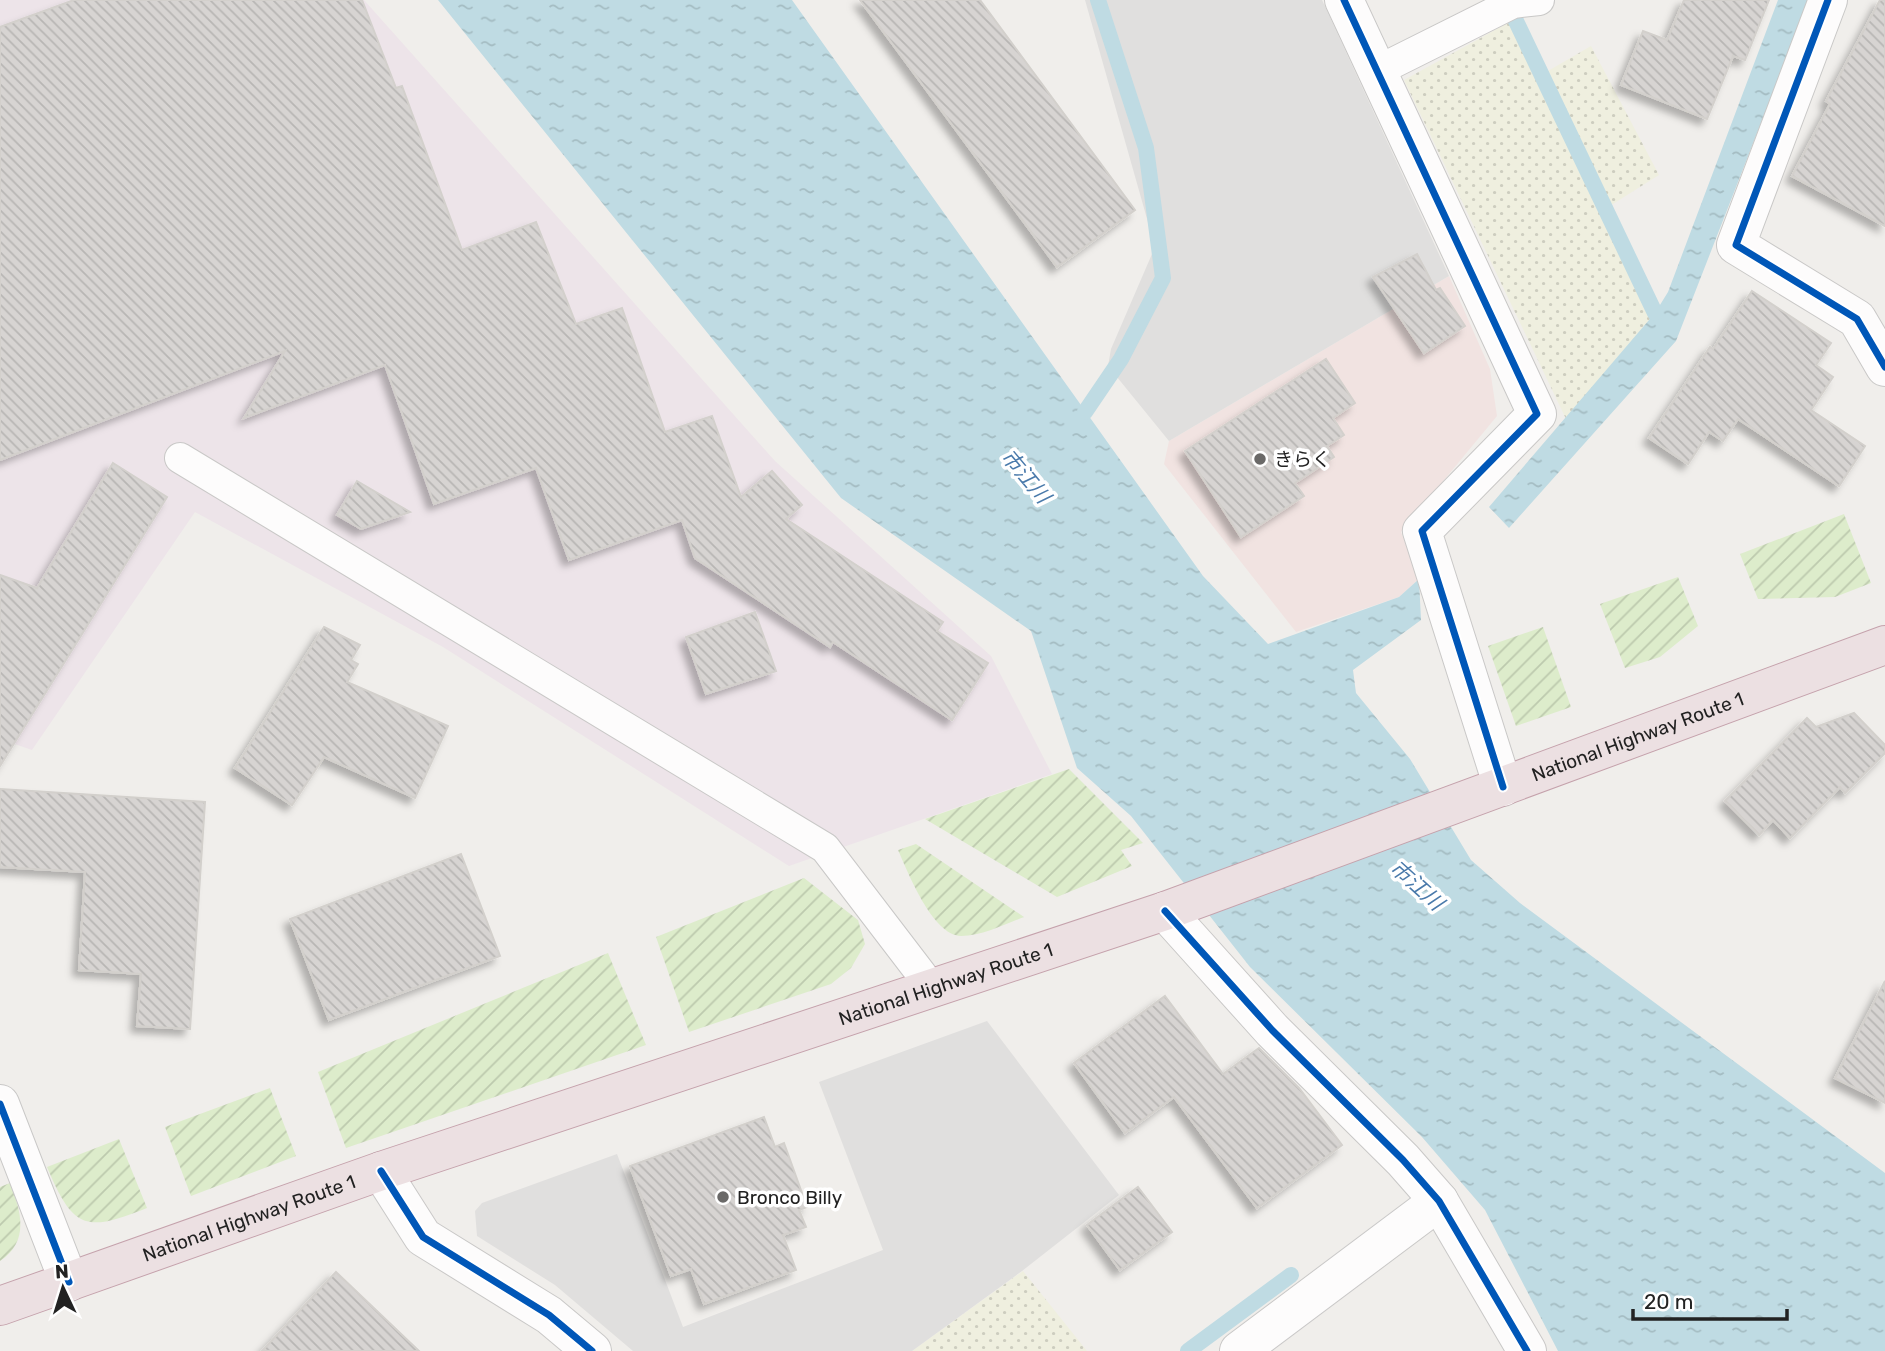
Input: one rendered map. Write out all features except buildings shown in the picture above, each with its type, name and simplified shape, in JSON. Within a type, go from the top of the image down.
[{"type":"highway","name":"National Highway Route 1","points":[[0,1306],[381,1171],[1165,911],[1885,645]]},
{"type":"street","points":[[1344,0],[1537,415],[1422,531],[1503,787]]},
{"type":"street","points":[[1828,0],[1736,245],[1857,319],[1885,367]]},
{"type":"street","points":[[1165,911],[1272,1030],[1403,1160],[1439,1201],[1527,1351]]},
{"type":"street","points":[[0,1104],[69,1282]]},
{"type":"street","points":[[381,1171],[423,1237],[549,1315],[592,1351]]},
{"type":"street","points":[[1239,1351],[1439,1201]]},
{"type":"lane","points":[[1377,71],[1513,3],[1539,0]]},
{"type":"lane","points":[[180,458],[825,848],[932,988]]},
{"type":"shaded area","points":[[0,0],[364,0],[775,461],[991,656],[1052,774],[789,866],[443,647],[195,512],[32,750],[0,739]]},
{"type":"shaded area","points":[[1085,0],[1322,0],[1449,276],[1169,441],[1108,366],[1111,349],[1155,247]]},
{"type":"shaded area","points":[[1449,276],[1490,369],[1497,416],[1401,532],[1419,579],[1399,597],[1296,632],[1164,464],[1169,441]]},
{"type":"shaded area","points":[[987,1021],[1119,1195],[1022,1271],[912,1351],[633,1351],[555,1285],[477,1236],[475,1211],[482,1203],[617,1154],[683,1327],[883,1250],[819,1082]]},
{"type":"green space","points":[[1515,19],[1541,75],[1591,46],[1659,175],[1605,209],[1655,313],[1566,419],[1404,80]]},
{"type":"green space","points":[[1844,514],[1871,583],[1835,597],[1758,599],[1740,554]]},
{"type":"green space","points":[[1678,577],[1698,626],[1660,657],[1625,668],[1600,604]]},
{"type":"green space","points":[[1543,627],[1571,707],[1516,726],[1488,646]]},
{"type":"green space","points":[[1069,769],[1143,843],[1121,850],[1132,866],[1057,897],[925,819]]},
{"type":"green space","points":[[916,844],[1024,917],[977,934],[961,936],[950,933],[940,925],[922,901],[898,850]]},
{"type":"green space","points":[[804,878],[858,920],[865,944],[851,968],[831,984],[689,1032],[656,937]]},
{"type":"green space","points":[[608,953],[646,1045],[346,1148],[318,1072]]},
{"type":"green space","points":[[270,1088],[296,1156],[191,1196],[165,1127]]},
{"type":"green space","points":[[119,1139],[147,1208],[109,1221],[84,1220],[74,1214],[65,1203],[47,1167]]},
{"type":"green space","points":[[10,1183],[20,1215],[19,1235],[16,1244],[0,1261],[0,1187]]},
{"type":"green space","points":[[1023,1271],[1087,1351],[912,1351]]},
{"type":"water","name":"市江川","points":[[438,0],[792,0],[1203,576],[1268,644],[1399,597],[1419,579],[1421,620],[1353,670],[1356,693],[1410,759],[1471,860],[1520,903],[1885,1173],[1885,1351],[1558,1351],[1485,1210],[1422,1137],[1250,967],[1131,816],[1077,768],[1031,631],[841,498]]},
{"type":"water","points":[[1778,0],[1809,0],[1676,341],[1509,528],[1489,507],[1655,313],[1668,292]]},
{"type":"waterway","points":[[1085,412],[1121,359],[1163,278],[1146,148],[1098,0]]},
{"type":"waterway","points":[[1515,19],[1655,313]]},
{"type":"waterway","points":[[1188,1351],[1291,1275]]},
{"type":"cycle path","points":[[1344,0],[1537,414],[1422,531],[1503,787]]},
{"type":"cycle path","points":[[1828,0],[1736,245],[1857,319],[1885,367]]},
{"type":"cycle path","points":[[1165,911],[1272,1030],[1403,1160],[1439,1201],[1527,1351]]},
{"type":"cycle path","points":[[0,1104],[69,1282]]},
{"type":"cycle path","points":[[381,1171],[423,1237],[549,1315],[592,1351]]},
{"type":"place","name":"きらく","points":[[1260,459]]},
{"type":"place","name":"Bronco Billy","points":[[723,1197]]}]
